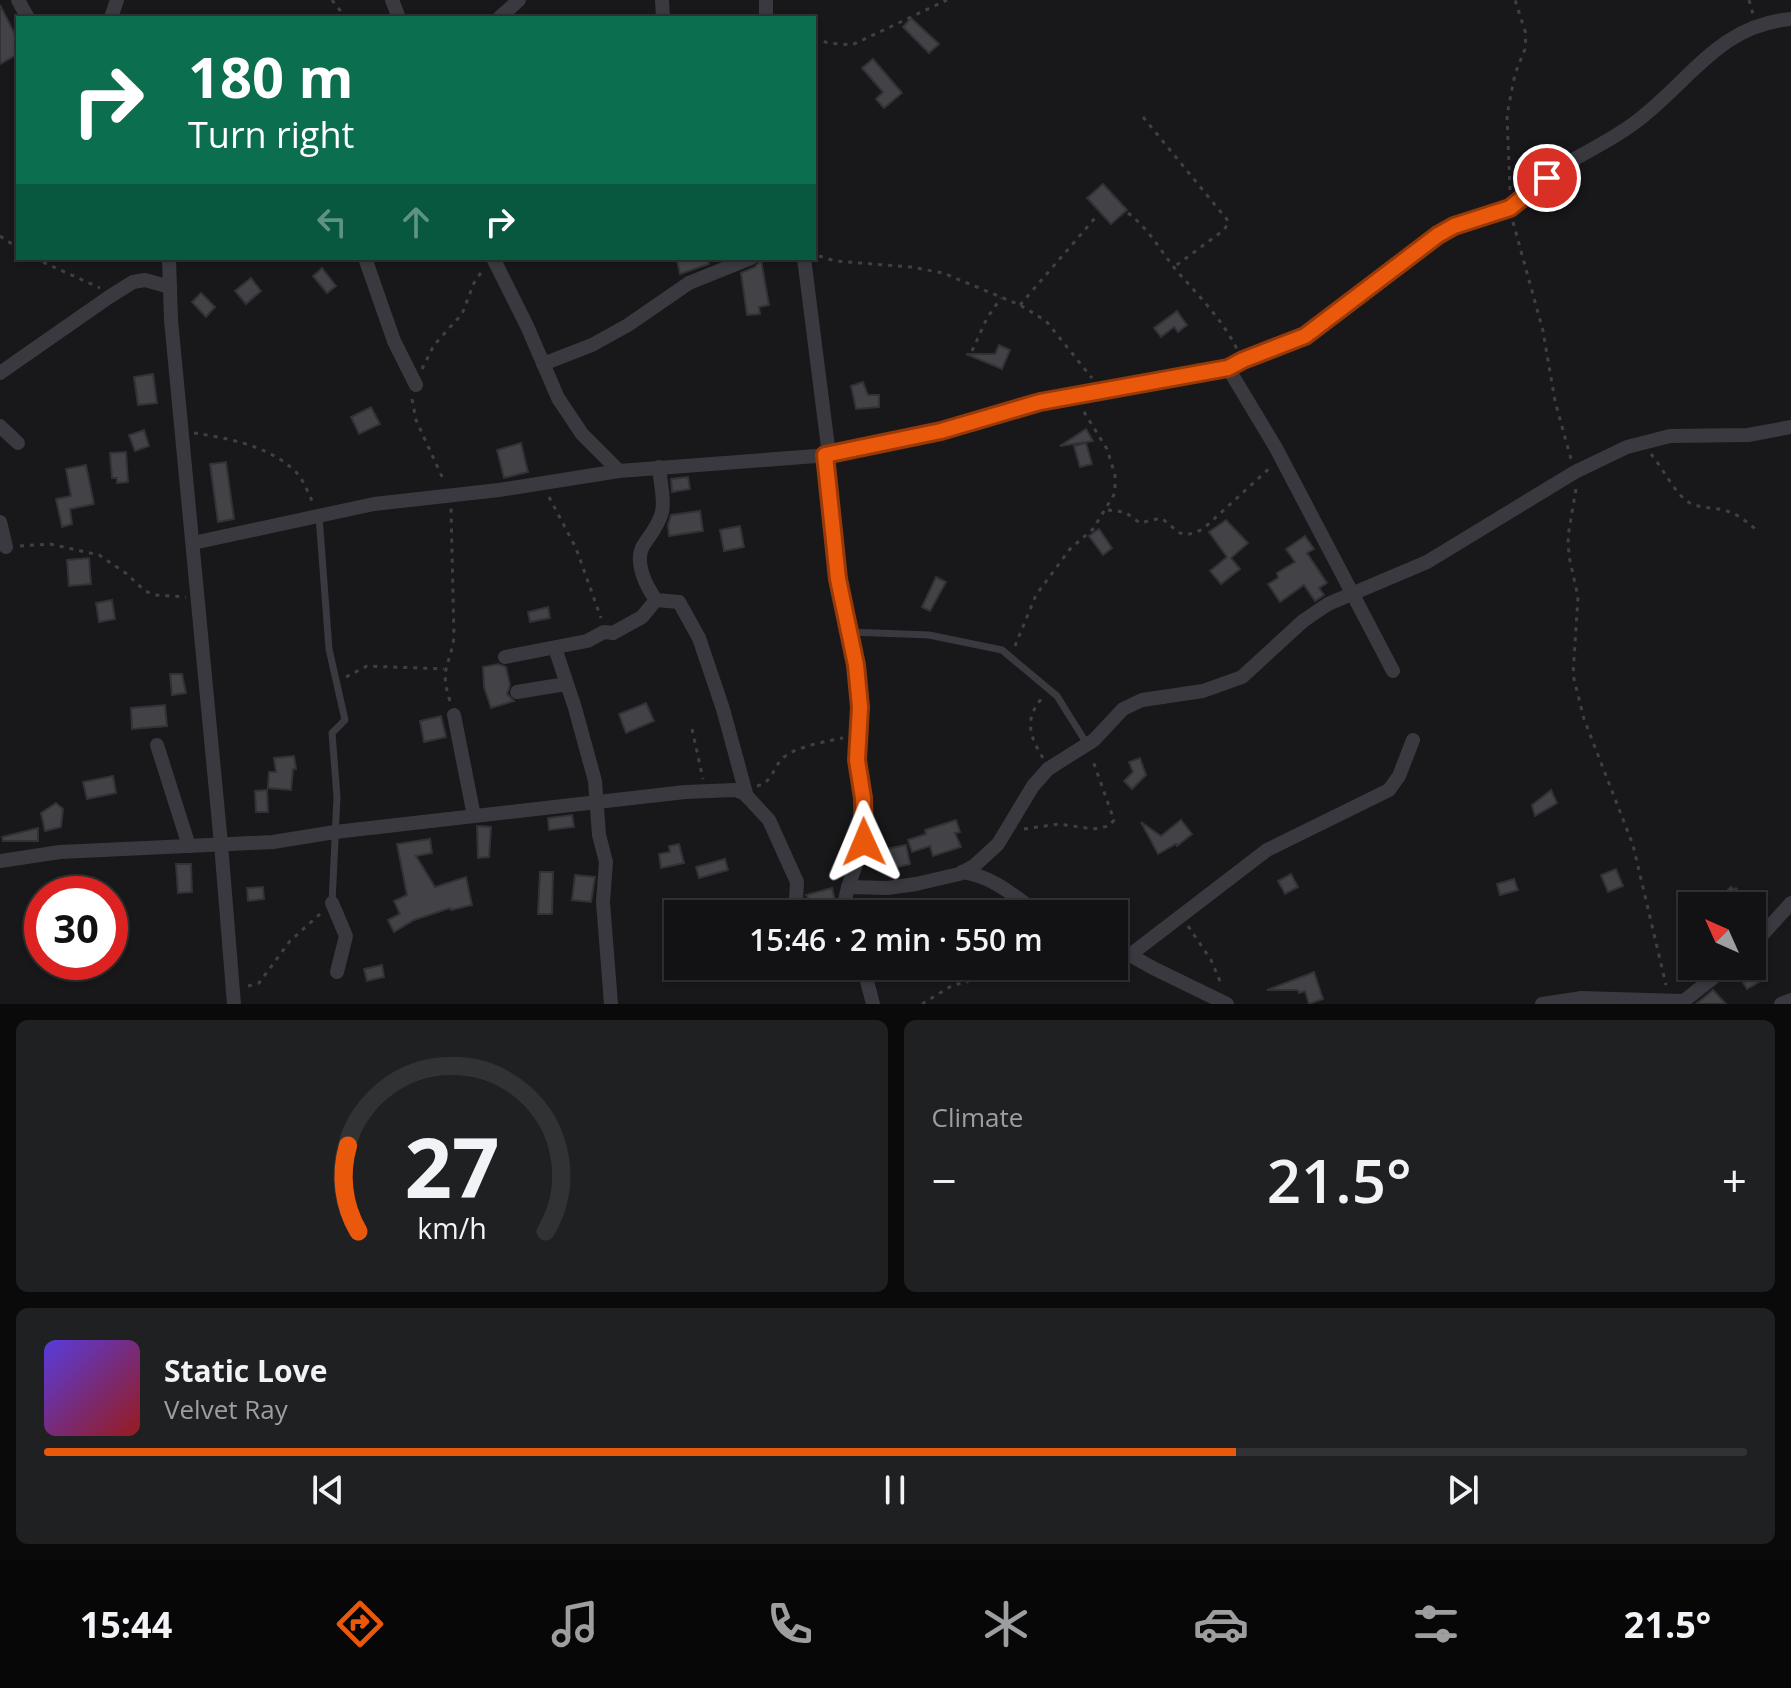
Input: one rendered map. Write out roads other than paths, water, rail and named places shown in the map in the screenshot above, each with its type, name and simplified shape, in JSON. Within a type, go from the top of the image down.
[{"type":"street","points":[[501,16],[519,0]]},
{"type":"street","points":[[193,543],[374,504],[619,471],[827,455],[929,434],[1040,402],[1228,368],[1305,336],[1438,235],[1454,226],[1510,208],[1561,166],[1617,136],[1640,119],[1738,32],[1791,19]]},
{"type":"street","points":[[172,260],[171,320],[233,996]]},
{"type":"street","points":[[366,260],[394,341],[416,385]]},
{"type":"street","points":[[493,260],[558,398],[582,434],[619,471]]},
{"type":"street","points":[[543,364],[592,345],[628,325],[689,283],[746,260]]},
{"type":"street","points":[[804,260],[838,579],[856,665],[860,707],[857,760],[863,798],[864,842],[845,900]]},
{"type":"street","points":[[0,373],[133,282],[145,280],[170,287]]},
{"type":"street","points":[[1228,368],[1283,461],[1393,671]]},
{"type":"street","points":[[0,426],[18,443]]},
{"type":"street","points":[[848,887],[887,888],[961,872],[986,857],[1006,833],[1033,786],[1048,769],[1087,744],[1123,709],[1142,700],[1203,691],[1242,677],[1303,621],[1328,604],[1427,562],[1575,472],[1640,442],[1670,436],[1748,435],[1791,427]]},
{"type":"street","points":[[656,600],[639,557],[663,509],[659,467]]},
{"type":"street","points":[[0,522],[6,547]]},
{"type":"street","points":[[505,657],[587,641],[604,632],[613,633],[642,617],[656,600]]},
{"type":"street","points":[[656,600],[679,602],[695,630],[723,709],[746,792],[769,820],[797,882],[796,900]]},
{"type":"street","points":[[555,648],[590,760],[599,835],[606,862],[603,902],[611,1004]]},
{"type":"street","points":[[517,692],[566,684]]},
{"type":"street","points":[[454,715],[474,816]]},
{"type":"street","points":[[1225,997],[1130,955],[1267,850],[1389,790],[1399,776],[1413,740]]},
{"type":"street","points":[[157,745],[189,846]]},
{"type":"street","points":[[0,861],[60,852],[273,842],[335,832],[705,790],[746,792]]},
{"type":"street","points":[[961,872],[984,876],[1020,900]]},
{"type":"street","points":[[332,903],[346,936],[337,972]]},
{"type":"street","points":[[1766,931],[1791,903]]},
{"type":"street","points":[[867,980],[873,1004]]},
{"type":"street","points":[[1542,1004],[1582,998],[1677,1002],[1708,980]]},
{"type":"street","points":[[1781,1004],[1791,1000]]},
{"type":"lane","points":[[319,516],[329,649],[345,720],[332,733],[337,797],[332,903]]},
{"type":"lane","points":[[849,632],[929,635],[986,645],[1012,657],[1067,707],[1087,744]]}]
